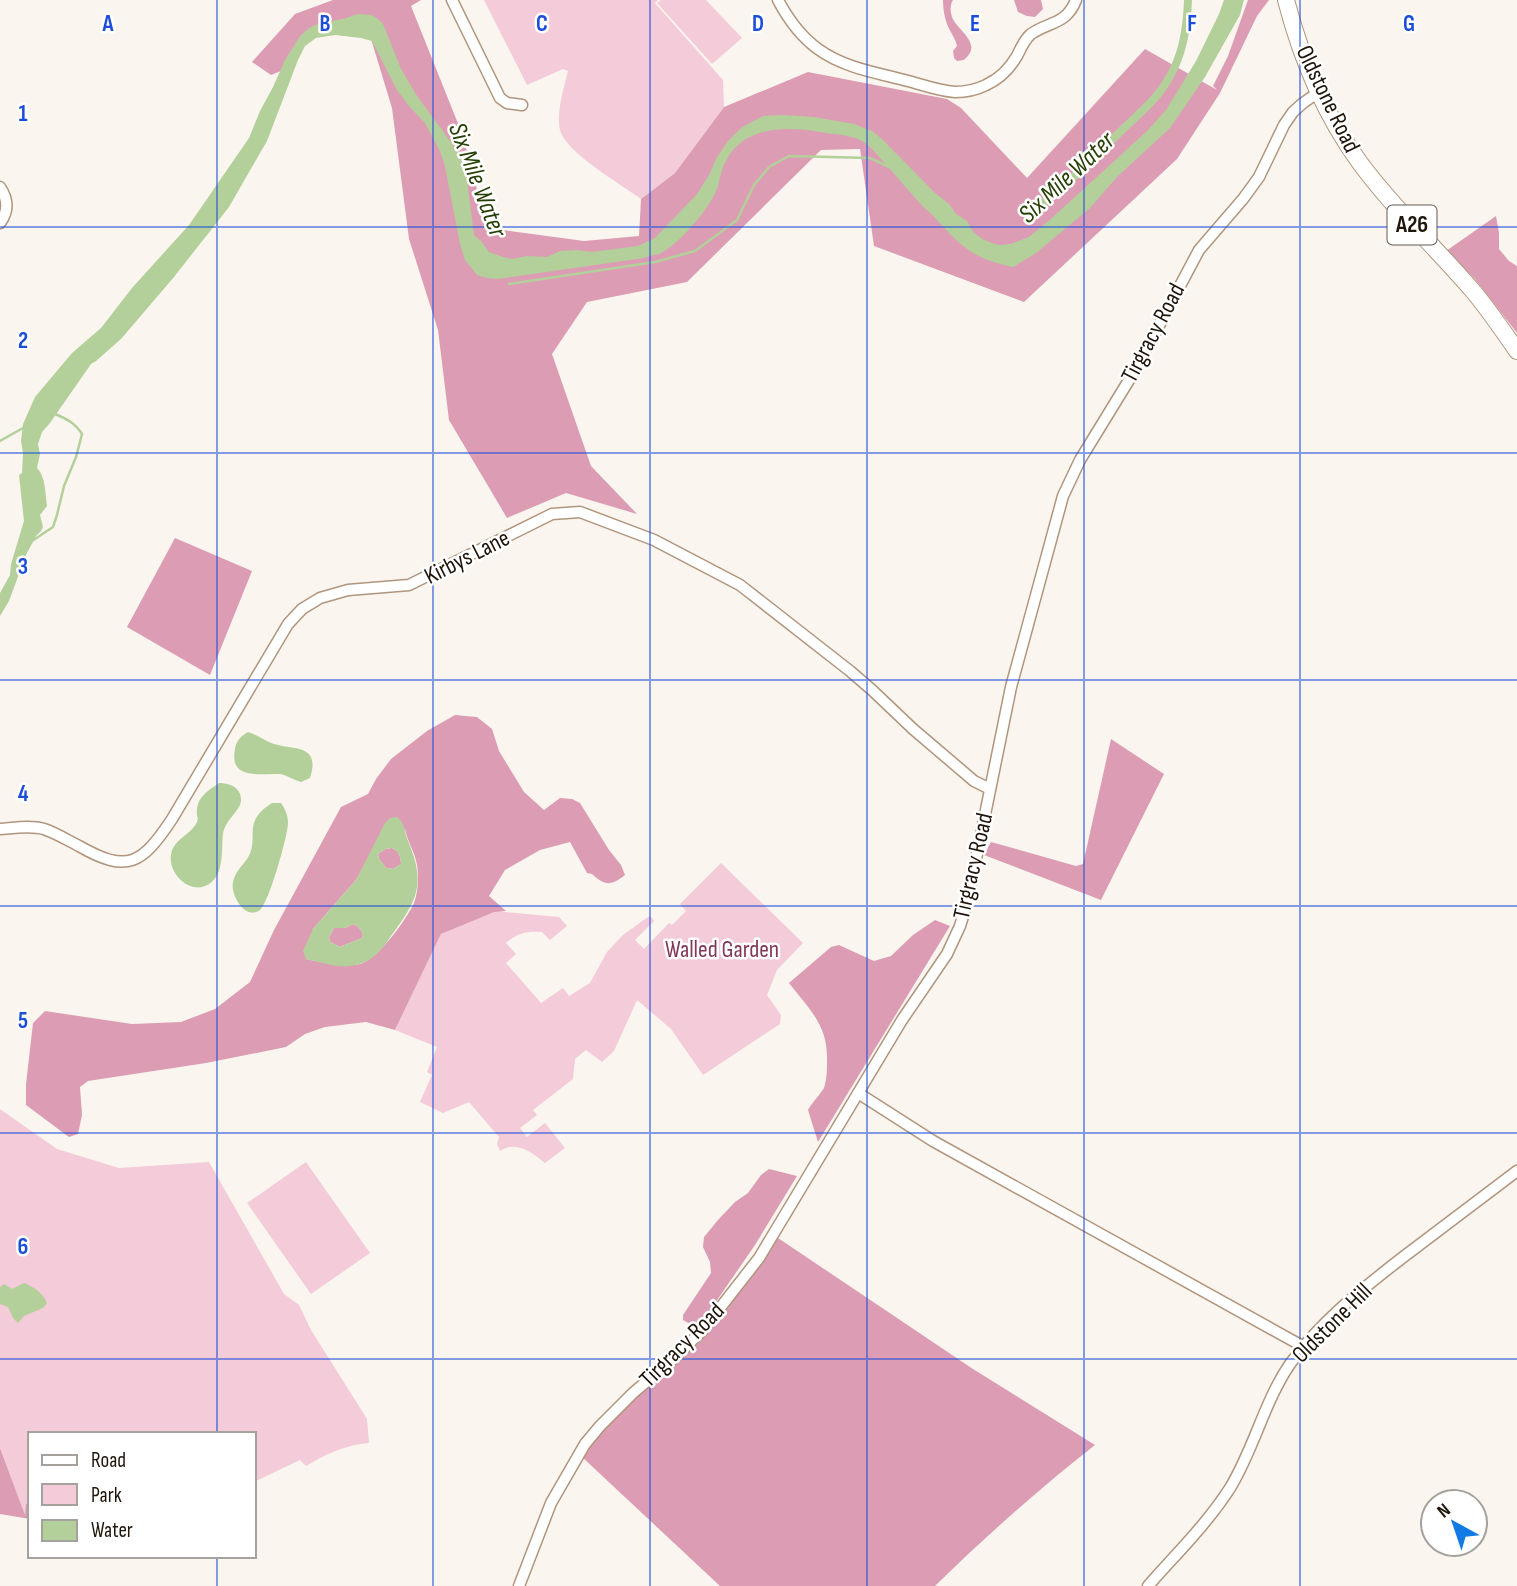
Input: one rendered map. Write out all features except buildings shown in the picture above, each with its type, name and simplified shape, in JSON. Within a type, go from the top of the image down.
[{"type":"highway","name":"Oldstone Road","points":[[1286,0],[1299,43],[1319,92],[1346,142],[1396,208],[1473,291],[1517,351]]},
{"type":"street","points":[[452,0],[499,98],[508,103],[523,105]]},
{"type":"street","points":[[778,0],[800,34],[827,56],[853,67],[956,92],[978,88],[998,77],[1012,63],[1025,40],[1064,18],[1076,0]]},
{"type":"street","name":"Tirgracy Road","points":[[519,1586],[551,1503],[585,1444],[633,1394],[690,1343],[722,1307],[759,1258],[914,1002],[947,954],[960,926],[976,863],[1013,679],[1055,519],[1070,478],[1142,357],[1199,250],[1259,177],[1293,112],[1319,92]]},
{"type":"street","points":[[0,187],[6,195],[7,206],[0,223]]},
{"type":"street","name":"Kirbys Lane","points":[[0,829],[42,828],[111,862],[136,859],[157,841],[172,819],[288,624],[302,609],[313,601],[334,593],[416,583],[552,514],[568,512],[580,512],[654,540],[740,585],[850,671],[913,730],[974,780],[990,789]]},
{"type":"street","points":[[858,1093],[933,1141],[1304,1347]]},
{"type":"street","name":"Oldstone Hill","points":[[1148,1586],[1230,1488],[1275,1391],[1290,1364],[1304,1347],[1357,1293],[1517,1171]]},
{"type":"green space","points":[[484,0],[658,0],[655,3],[723,80],[724,107],[675,173],[641,199],[583,158],[564,139],[559,116],[568,71],[563,69],[527,85]]},
{"type":"green space","points":[[661,0],[706,0],[742,38],[712,64],[657,3]]},
{"type":"green space","name":"Walled Garden","points":[[721,863],[803,943],[777,970],[767,995],[781,1015],[780,1024],[703,1075],[671,1029],[637,1000],[614,1051],[602,1062],[586,1050],[575,1059],[573,1079],[533,1110],[537,1115],[520,1128],[527,1137],[545,1123],[565,1148],[545,1163],[518,1147],[500,1151],[497,1144],[499,1137],[469,1102],[443,1113],[420,1102],[432,1075],[427,1072],[437,1047],[395,1030],[441,934],[494,911],[559,917],[567,926],[550,940],[542,932],[532,932],[519,935],[506,943],[516,954],[506,963],[541,1003],[563,988],[569,996],[590,983],[607,952],[623,935],[648,917],[654,921],[635,940],[644,949],[669,923],[672,925],[686,911],[680,904]]},
{"type":"green space","points":[[0,1109],[57,1149],[119,1168],[209,1162],[284,1294],[299,1305],[311,1330],[367,1419],[369,1443],[336,1451],[306,1466],[300,1460],[256,1481],[256,1432],[28,1432],[28,1518],[0,1448]]},
{"type":"green space","points":[[306,1162],[370,1253],[311,1294],[247,1203]]},
{"type":"shaded area","points":[[333,0],[421,0],[411,6],[463,136],[487,228],[584,241],[639,236],[641,199],[675,173],[724,107],[808,72],[947,99],[961,108],[1027,178],[1145,49],[1217,90],[1213,86],[1228,56],[1248,0],[1269,0],[1257,16],[1220,93],[1177,159],[1024,302],[874,246],[860,149],[821,150],[687,282],[587,302],[552,354],[591,466],[637,514],[566,493],[507,518],[449,420],[438,330],[409,239],[392,108],[371,39],[363,31],[316,31],[286,69],[271,75],[252,62],[295,14]]},
{"type":"shaded area","points":[[943,0],[953,0],[952,17],[970,41],[971,52],[963,60],[957,61],[954,58],[953,51],[957,46],[946,21]]},
{"type":"shaded area","points":[[1014,0],[1041,0],[1043,9],[1035,17],[1027,16],[1018,12]]},
{"type":"shaded area","points":[[1496,216],[1499,249],[1517,266],[1517,333],[1475,279],[1446,251]]},
{"type":"shaded area","points":[[175,538],[252,571],[210,675],[127,627]]},
{"type":"shaded area","points":[[455,715],[477,717],[492,729],[499,751],[524,792],[544,810],[560,798],[580,803],[625,875],[608,883],[587,873],[570,842],[540,850],[505,870],[489,896],[506,911],[494,912],[441,934],[395,1030],[366,1022],[325,1027],[305,1034],[286,1047],[206,1063],[88,1081],[80,1087],[82,1115],[78,1134],[69,1137],[26,1105],[33,1023],[45,1011],[132,1024],[181,1022],[215,1009],[250,982],[274,930],[341,807],[368,794],[391,759],[427,731]],"holes":[[[405,829],[417,865],[417,889],[414,903],[391,938],[375,955],[360,964],[340,965],[306,959],[313,929],[356,880],[368,859]]]},
{"type":"shaded area","points":[[1111,739],[1164,774],[1101,900],[984,855],[991,842],[1076,866],[1083,864]]},
{"type":"shaded area","points":[[392,848],[401,861],[401,864],[393,869],[386,868],[378,854]]},
{"type":"shaded area","points":[[935,920],[950,926],[818,1142],[808,1110],[824,1088],[827,1074],[824,1037],[816,1018],[789,983],[831,947],[839,945],[874,961],[891,956],[913,935]]},
{"type":"shaded area","points":[[353,924],[363,934],[362,938],[340,947],[330,942],[329,937],[334,928],[345,928]]},
{"type":"shaded area","points":[[769,1169],[797,1176],[755,1245],[702,1322],[695,1327],[683,1320],[683,1315],[711,1273],[710,1262],[703,1247],[704,1237]]},
{"type":"shaded area","points":[[778,1238],[973,1369],[1095,1445],[1013,1513],[935,1586],[720,1586],[582,1457],[599,1432],[622,1408],[699,1343],[728,1308]]},
{"type":"shaded area","points":[[0,1448],[25,1515],[28,1504],[28,1519],[0,1514]]},
{"type":"water","points":[[1224,0],[1244,0],[1240,15],[1205,77],[1170,128],[1117,177],[1090,208],[1036,253],[1013,267],[976,255],[953,237],[873,150],[861,141],[842,135],[780,129],[754,135],[734,149],[723,168],[715,194],[702,214],[675,243],[659,254],[497,279],[477,275],[465,260],[460,244],[440,151],[425,123],[397,90],[372,41],[335,35],[316,38],[305,46],[267,141],[229,207],[121,339],[91,364],[42,432],[38,444],[40,454],[37,468],[44,481],[47,506],[40,515],[43,527],[26,555],[9,601],[0,616],[0,593],[10,575],[24,521],[19,475],[22,473],[21,441],[23,424],[35,397],[72,353],[101,328],[132,288],[189,225],[249,138],[285,60],[300,36],[309,28],[358,14],[371,15],[383,24],[401,69],[461,160],[467,181],[474,235],[489,252],[503,257],[547,257],[560,251],[576,250],[592,252],[638,246],[655,238],[697,194],[717,157],[741,128],[763,116],[783,115],[854,124],[872,131],[949,204],[956,214],[967,221],[974,233],[998,245],[1011,244],[1029,237],[1147,131],[1166,110],[1196,61]]},
{"type":"water","points":[[248,732],[274,744],[304,750],[312,759],[310,778],[301,782],[280,774],[241,771],[234,759],[235,749],[239,739]]},
{"type":"water","points":[[219,783],[234,787],[240,793],[241,801],[224,829],[218,874],[209,884],[195,887],[177,876],[171,862],[172,850],[197,822],[201,798]]},
{"type":"water","points":[[272,803],[281,803],[284,808],[287,830],[264,905],[260,910],[249,912],[236,899],[233,882],[251,851],[257,817]]},
{"type":"water","points":[[397,817],[402,822],[417,868],[416,891],[408,912],[374,957],[364,962],[352,966],[338,966],[306,959],[303,951],[313,929],[356,880],[390,818]],"holes":[[[392,848],[401,861],[401,864],[393,869],[386,868],[378,854]],[[353,924],[363,934],[362,938],[340,947],[330,942],[329,937],[334,928],[345,928]]]},
{"type":"water","points":[[24,1283],[38,1291],[47,1303],[43,1308],[24,1316],[18,1323],[8,1307],[0,1304],[0,1287],[4,1284],[12,1289]]},
{"type":"waterway","name":"Six Mile Water","points":[[1033,209],[1077,174],[1164,86],[1181,50],[1188,0]]},
{"type":"waterway","points":[[509,284],[655,262],[695,251],[737,220],[754,185],[769,167],[789,156],[870,158],[889,167]]},
{"type":"waterway","points":[[32,541],[53,527],[82,434],[77,427],[55,414]]},
{"type":"waterway","points":[[0,441],[23,428]]}]
